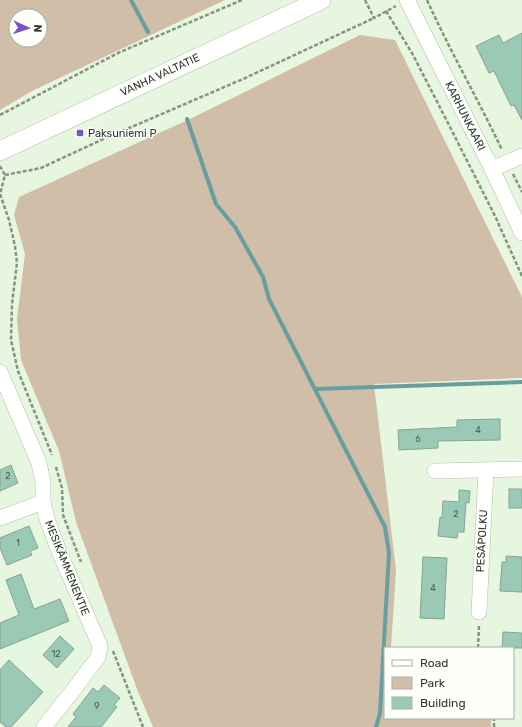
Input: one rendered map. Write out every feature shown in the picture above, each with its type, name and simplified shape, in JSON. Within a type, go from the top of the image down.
[{"type":"main road","name":"VANHA VALTATIE","points":[[0,151],[321,0]]},
{"type":"street","name":"KARHUNKAARI","points":[[407,0],[492,169],[522,233]]},
{"type":"street","points":[[492,169],[522,156]]},
{"type":"street","name":"MESIKÄMMENENTIE","points":[[0,372],[39,463],[43,482],[43,502],[47,519],[100,646],[98,657],[44,727]]},
{"type":"street","points":[[435,472],[522,469]]},
{"type":"street","name":"PESÄPOLKU","points":[[479,612],[486,471]]},
{"type":"street","points":[[0,518],[43,502]]},
{"type":"path","points":[[0,115],[118,53],[242,0]]},
{"type":"path","points":[[365,0],[374,18]]},
{"type":"path","points":[[5,175],[41,168],[243,79],[374,18],[407,0]]},
{"type":"path","points":[[427,0],[522,192]]},
{"type":"path","points":[[386,11],[412,53],[448,123],[495,216],[522,276]]},
{"type":"path","points":[[0,166],[5,175],[0,194],[9,220],[17,263],[12,304],[11,340],[18,371],[54,460]]},
{"type":"path","points":[[56,467],[62,488],[63,515],[82,565]]},
{"type":"path","points":[[478,647],[479,612]]},
{"type":"path","points":[[111,645],[143,727]]},
{"type":"green space","points":[[0,0],[225,0],[32,91],[0,110]]},
{"type":"green space","points":[[360,35],[395,40],[522,297],[522,378],[374,384],[396,570],[391,647],[384,647],[384,719],[491,719],[491,727],[153,727],[137,689],[76,522],[59,451],[21,360],[17,319],[25,254],[14,215],[19,197],[192,118]]},
{"type":"building","points":[[522,33],[522,120],[514,105],[511,106],[494,71],[489,73],[476,46],[499,35],[503,43]]},
{"type":"building","points":[[500,419],[500,440],[438,441],[438,448],[399,450],[398,430],[457,427],[457,420]]},
{"type":"building","points":[[11,465],[18,483],[0,491],[0,470]]},
{"type":"building","points":[[509,489],[522,489],[522,508],[509,508]]},
{"type":"building","points":[[459,490],[470,491],[469,503],[466,502],[464,532],[458,532],[457,538],[438,536],[440,517],[442,518],[443,501],[459,502]]},
{"type":"building","points":[[29,526],[38,548],[30,551],[32,555],[7,565],[0,548],[0,538]]},
{"type":"building","points":[[506,556],[522,557],[522,592],[500,591],[502,562],[506,562]]},
{"type":"building","points":[[423,557],[447,558],[444,619],[420,618]]},
{"type":"building","points":[[21,574],[34,609],[60,599],[69,621],[0,649],[0,623],[19,615],[6,580]]},
{"type":"building","points":[[503,632],[522,633],[522,648],[502,647]]},
{"type":"building","points":[[60,636],[74,649],[57,668],[43,655]]},
{"type":"building","points":[[9,660],[43,692],[11,727],[6,727],[0,722],[0,670]]},
{"type":"building","points":[[104,685],[120,698],[114,705],[117,707],[101,727],[68,727],[76,717],[73,714],[93,688],[98,692]]},
{"type":"waterway","points":[[131,0],[148,32]]},
{"type":"waterway","points":[[187,119],[216,204],[235,227],[263,277],[269,299],[385,527],[389,553],[380,713],[376,727]]},
{"type":"waterway","points":[[315,389],[522,382]]},
{"type":"place","name":"Paksuniemi P","points":[[80,133]]}]
